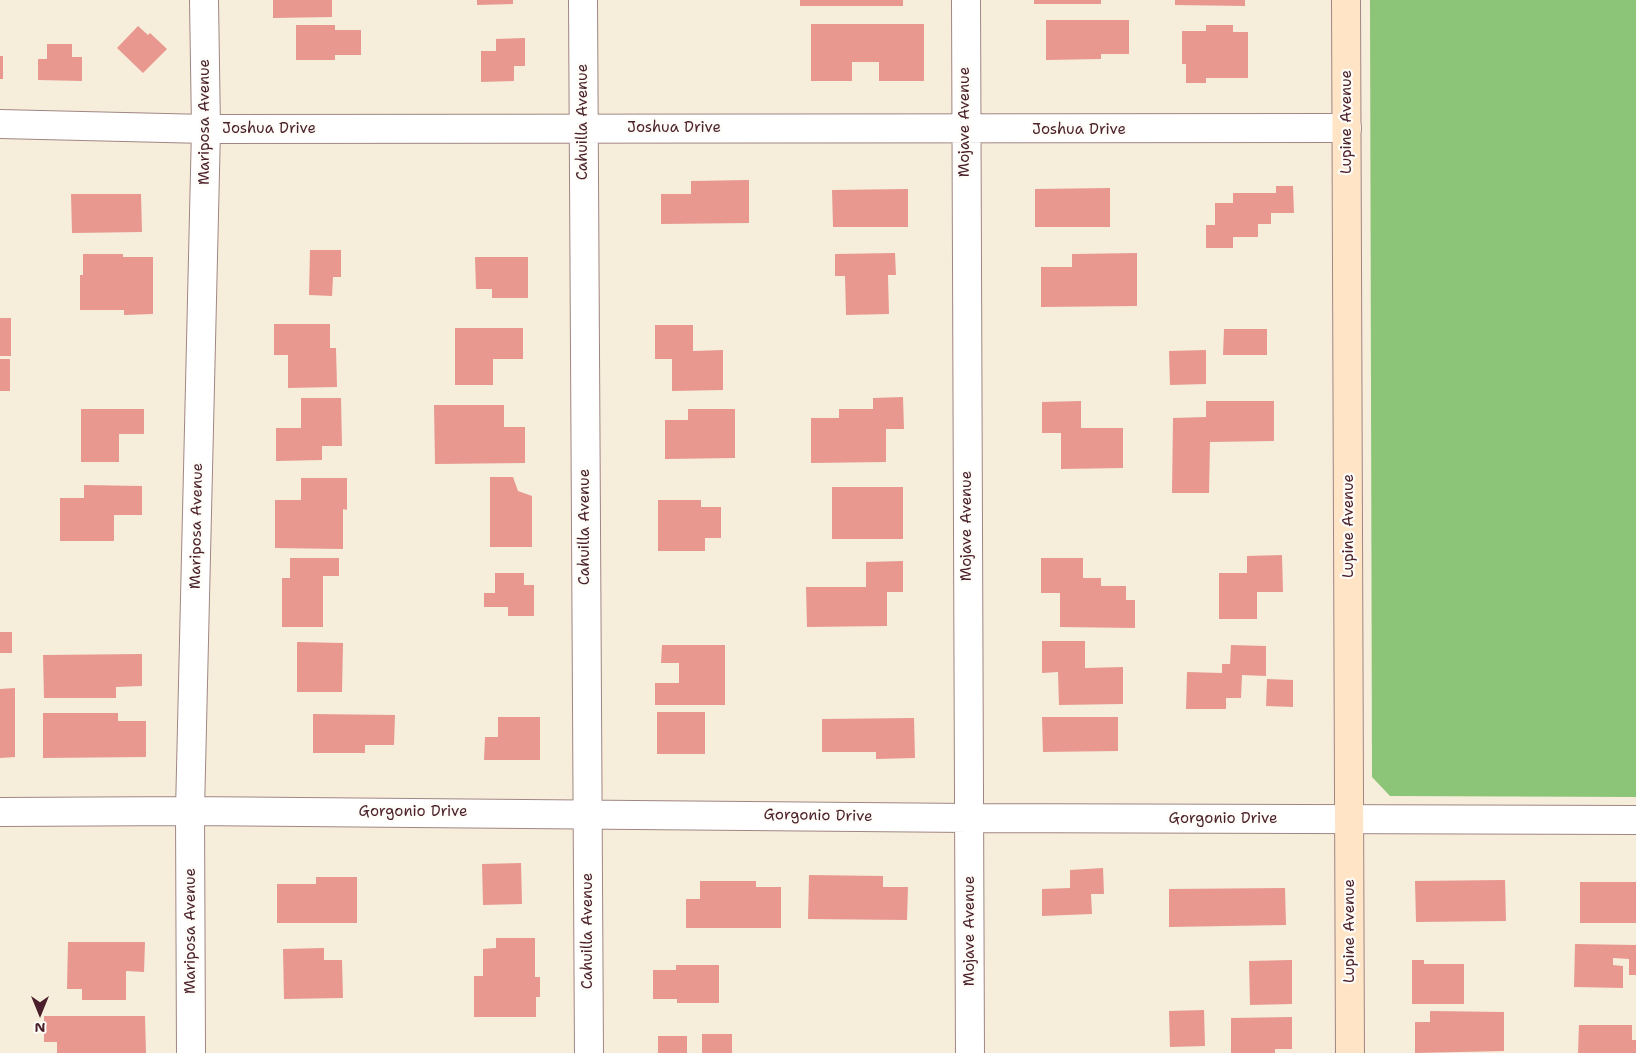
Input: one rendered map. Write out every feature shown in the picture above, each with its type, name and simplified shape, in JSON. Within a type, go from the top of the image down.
[{"type":"street","name":"Mariposa Avenue","points":[[191,1053],[190,811],[206,130],[204,0]]},
{"type":"street","name":"Cahuilla Avenue","points":[[583,0],[589,1053]]},
{"type":"street","name":"Mojave Avenue","points":[[966,0],[970,1053]]},
{"type":"street","name":"Lupine Avenue","points":[[1346,0],[1350,1053]]},
{"type":"street","name":"Joshua Drive","points":[[0,124],[206,130],[1347,128]]},
{"type":"street","name":"Gorgonio Drive","points":[[0,812],[190,811],[969,818],[1636,820]]},
{"type":"green space","points":[[1370,0],[1636,0],[1636,797],[1390,796],[1372,777]]},
{"type":"building","points":[[273,0],[332,0],[332,17],[273,18]]},
{"type":"building","points":[[477,0],[513,0],[513,4],[477,5]]},
{"type":"building","points":[[800,0],[903,0],[903,6],[800,6]]},
{"type":"building","points":[[1034,0],[1101,0],[1101,4],[1034,4]]},
{"type":"building","points":[[1175,0],[1245,0],[1245,6],[1175,5]]},
{"type":"building","points":[[1046,20],[1129,20],[1129,54],[1101,54],[1101,59],[1046,60]]},
{"type":"building","points":[[811,24],[924,24],[924,81],[879,81],[879,62],[852,62],[852,81],[811,81]]},
{"type":"building","points":[[296,25],[335,25],[335,30],[361,30],[361,55],[335,55],[335,60],[296,60]]},
{"type":"building","points":[[1206,25],[1233,25],[1233,32],[1248,32],[1248,78],[1206,78],[1206,83],[1186,83],[1186,64],[1182,64],[1182,31],[1206,31]]},
{"type":"building","points":[[138,26],[148,35],[150,33],[167,49],[143,73],[117,48]]},
{"type":"building","points":[[525,38],[525,66],[514,66],[514,81],[481,82],[481,51],[496,51],[496,39]]},
{"type":"building","points":[[47,44],[72,44],[72,57],[82,57],[82,81],[38,80],[38,59],[47,59]]},
{"type":"building","points":[[0,56],[3,56],[3,79],[0,79]]},
{"type":"building","points":[[749,180],[749,223],[661,224],[661,194],[691,194],[691,181]]},
{"type":"building","points":[[1276,186],[1293,186],[1294,213],[1271,213],[1271,224],[1258,224],[1258,237],[1233,237],[1233,248],[1206,248],[1206,225],[1215,225],[1215,203],[1233,203],[1233,193],[1276,193]]},
{"type":"building","points":[[1110,188],[1110,227],[1035,227],[1035,189]]},
{"type":"building","points":[[908,189],[908,227],[833,227],[832,190]]},
{"type":"building","points":[[71,194],[141,194],[142,232],[72,233]]},
{"type":"building","points":[[310,250],[341,250],[341,277],[333,277],[332,296],[309,295]]},
{"type":"building","points":[[895,253],[896,275],[888,275],[889,314],[846,315],[845,276],[835,276],[835,254]]},
{"type":"building","points":[[1137,253],[1137,306],[1041,307],[1041,267],[1072,267],[1072,254]]},
{"type":"building","points":[[83,254],[123,254],[123,257],[153,257],[153,314],[124,315],[124,310],[80,310],[80,275],[83,275]]},
{"type":"building","points":[[475,257],[528,257],[528,298],[492,298],[492,289],[476,289]]},
{"type":"building","points":[[0,318],[11,318],[11,356],[0,356]]},
{"type":"building","points":[[274,324],[330,324],[330,348],[336,348],[337,387],[288,388],[288,355],[274,355]]},
{"type":"building","points":[[655,325],[693,325],[693,351],[723,350],[723,390],[672,391],[672,359],[655,359]]},
{"type":"building","points":[[455,328],[523,328],[523,359],[493,359],[493,385],[455,385]]},
{"type":"building","points":[[1224,329],[1267,329],[1267,355],[1223,355]]},
{"type":"building","points":[[1206,350],[1206,384],[1170,385],[1169,351]]},
{"type":"building","points":[[0,359],[10,359],[10,391],[0,391]]},
{"type":"building","points":[[903,397],[904,429],[886,429],[886,462],[811,463],[811,418],[839,418],[839,409],[873,409],[873,398]]},
{"type":"building","points":[[301,398],[341,398],[342,446],[322,446],[322,460],[276,461],[276,428],[301,428]]},
{"type":"building","points":[[1081,401],[1081,428],[1123,428],[1123,468],[1061,469],[1061,433],[1042,433],[1042,402]]},
{"type":"building","points":[[1206,401],[1274,401],[1274,441],[1210,442],[1209,493],[1172,493],[1173,418],[1206,417]]},
{"type":"building","points":[[434,405],[504,405],[504,427],[525,427],[525,463],[435,464]]},
{"type":"building","points":[[81,409],[144,409],[144,434],[119,434],[119,462],[81,462]]},
{"type":"building","points":[[688,409],[735,409],[735,458],[665,459],[665,420],[688,420]]},
{"type":"building","points":[[490,477],[513,477],[518,491],[532,496],[532,547],[490,547]]},
{"type":"building","points":[[301,478],[347,478],[347,510],[343,509],[343,549],[275,548],[275,500],[301,500]]},
{"type":"building","points":[[84,485],[142,486],[142,515],[114,515],[114,541],[60,541],[60,498],[84,498]]},
{"type":"building","points":[[832,487],[903,487],[903,539],[832,539]]},
{"type":"building","points":[[658,500],[701,500],[701,507],[721,507],[721,538],[705,538],[705,551],[658,551]]},
{"type":"building","points":[[1282,555],[1283,592],[1257,592],[1257,619],[1219,619],[1219,573],[1247,573],[1247,556]]},
{"type":"building","points":[[290,558],[339,558],[339,576],[323,576],[323,627],[282,627],[282,578],[290,578]]},
{"type":"building","points":[[1041,558],[1083,558],[1083,578],[1101,578],[1101,586],[1126,586],[1126,600],[1135,600],[1135,628],[1060,627],[1060,593],[1041,593]]},
{"type":"building","points":[[903,561],[903,592],[887,592],[887,626],[807,627],[806,587],[866,587],[866,562]]},
{"type":"building","points":[[495,573],[524,573],[524,585],[534,585],[534,616],[508,616],[508,607],[484,607],[484,593],[495,593]]},
{"type":"building","points":[[0,632],[12,632],[12,653],[0,653]]},
{"type":"building","points":[[1042,641],[1085,641],[1085,668],[1123,667],[1123,704],[1059,705],[1058,672],[1042,673]]},
{"type":"building","points":[[297,642],[343,643],[342,692],[297,692]]},
{"type":"building","points":[[662,645],[725,645],[725,705],[655,705],[655,683],[679,683],[679,663],[661,663]]},
{"type":"building","points":[[1231,645],[1266,646],[1266,676],[1242,675],[1241,698],[1226,698],[1226,709],[1186,709],[1187,672],[1222,673],[1222,664],[1230,664]]},
{"type":"building","points":[[142,654],[142,686],[116,687],[116,698],[44,698],[43,655]]},
{"type":"building","points":[[1267,679],[1293,680],[1293,707],[1266,706]]},
{"type":"building","points":[[15,688],[15,757],[0,758],[0,689]]},
{"type":"building","points":[[657,712],[705,712],[705,754],[657,754]]},
{"type":"building","points":[[43,713],[118,713],[118,721],[146,721],[146,757],[43,758]]},
{"type":"building","points":[[313,714],[395,715],[394,745],[365,745],[365,753],[313,753]]},
{"type":"building","points":[[498,717],[540,717],[540,760],[484,760],[485,737],[498,737]]},
{"type":"building","points":[[1042,717],[1118,717],[1118,751],[1043,752]]},
{"type":"building","points":[[914,718],[915,758],[876,759],[876,752],[822,752],[822,719]]},
{"type":"building","points":[[521,863],[522,904],[483,905],[482,864]]},
{"type":"building","points":[[1103,868],[1104,894],[1091,894],[1092,914],[1042,916],[1042,889],[1070,888],[1070,870]]},
{"type":"building","points":[[809,875],[883,876],[883,887],[908,887],[907,920],[808,919]]},
{"type":"building","points":[[316,877],[357,877],[357,923],[277,923],[277,884],[316,884]]},
{"type":"building","points":[[1505,880],[1506,921],[1416,922],[1415,881]]},
{"type":"building","points":[[700,881],[756,881],[756,887],[781,887],[781,928],[686,928],[686,899],[700,899]]},
{"type":"building","points":[[1580,882],[1636,882],[1636,923],[1580,923]]},
{"type":"building","points":[[1285,888],[1286,925],[1169,927],[1169,889]]},
{"type":"building","points":[[496,938],[535,938],[535,977],[540,977],[540,997],[536,997],[536,1017],[474,1017],[474,976],[483,976],[483,949],[496,948]]},
{"type":"building","points":[[68,942],[145,942],[144,972],[126,971],[126,1000],[82,1000],[82,989],[67,989]]},
{"type":"building","points":[[1575,944],[1636,945],[1636,975],[1629,975],[1629,959],[1613,958],[1613,965],[1623,966],[1623,988],[1574,987]]},
{"type":"building","points":[[324,948],[324,960],[342,960],[343,998],[284,999],[283,949]]},
{"type":"building","points":[[1292,960],[1292,1004],[1250,1005],[1249,961]]},
{"type":"building","points":[[1412,960],[1424,960],[1424,964],[1464,964],[1464,1004],[1412,1004]]},
{"type":"building","points":[[676,965],[719,965],[719,1003],[677,1003],[677,999],[653,999],[653,970],[676,970]]},
{"type":"building","points":[[1204,1010],[1205,1046],[1170,1047],[1169,1011]]},
{"type":"building","points":[[1430,1011],[1504,1012],[1504,1051],[1415,1053],[1415,1022],[1430,1022]]},
{"type":"building","points":[[44,1016],[145,1016],[146,1053],[57,1053],[57,1042],[44,1042]]},
{"type":"building","points":[[1292,1017],[1292,1049],[1275,1049],[1275,1053],[1231,1053],[1231,1018]]},
{"type":"building","points":[[1579,1025],[1632,1025],[1632,1040],[1636,1040],[1636,1053],[1578,1053]]},
{"type":"building","points":[[702,1034],[732,1034],[732,1053],[702,1053]]},
{"type":"building","points":[[658,1036],[687,1036],[687,1053],[658,1053]]}]
